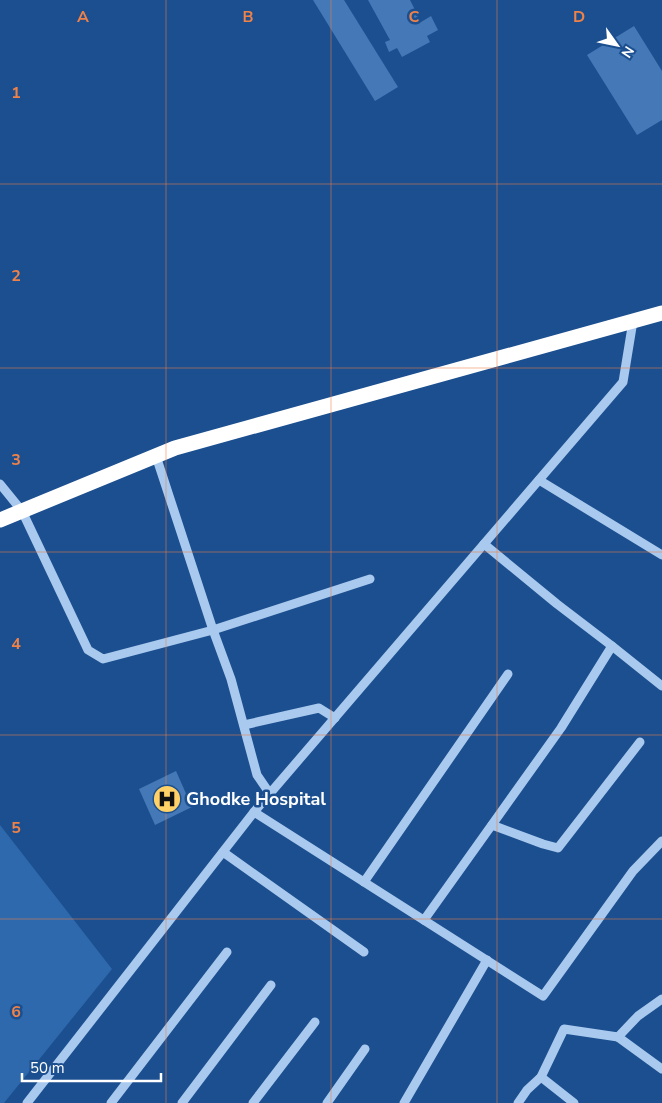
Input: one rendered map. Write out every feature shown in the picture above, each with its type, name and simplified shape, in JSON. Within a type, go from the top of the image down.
[{"type":"highway","points":[[0,520],[175,448],[662,313]]},
{"type":"street","points":[[27,1103],[254,812],[623,382],[633,321]]},
{"type":"street","points":[[156,456],[231,679],[257,774],[270,794]]},
{"type":"street","points":[[539,480],[662,555]]},
{"type":"street","points":[[0,484],[22,511],[88,650],[103,659],[213,630],[370,579]]},
{"type":"street","points":[[484,544],[662,686]]},
{"type":"street","points":[[424,920],[561,728],[612,646]]},
{"type":"street","points":[[364,882],[508,674]]},
{"type":"street","points":[[244,725],[319,708],[335,718]]},
{"type":"street","points":[[492,825],[558,848],[640,742]]},
{"type":"street","points":[[254,812],[543,996],[634,871],[662,841]]},
{"type":"street","points":[[223,852],[364,952]]},
{"type":"street","points":[[111,1103],[227,952]]},
{"type":"street","points":[[404,1103],[486,960]]},
{"type":"street","points":[[182,1103],[271,984]]},
{"type":"street","points":[[618,1037],[638,1016],[662,999]]},
{"type":"street","points":[[252,1103],[315,1022]]},
{"type":"street","points":[[518,1103],[527,1090],[541,1077],[564,1029],[618,1037],[662,1069]]},
{"type":"street","points":[[328,1103],[365,1049]]},
{"type":"street","points":[[541,1077],[574,1103]]},
{"type":"shaded area","points":[[0,825],[112,969],[4,1103],[0,1103]]},
{"type":"building","points":[[313,0],[344,0],[398,87],[375,101]]},
{"type":"building","points":[[368,0],[410,0],[421,22],[431,16],[438,30],[427,36],[430,42],[402,57],[397,48],[389,52],[385,42],[390,40]]},
{"type":"building","points":[[634,26],[662,71],[662,120],[637,135],[587,55]]},
{"type":"building","points":[[176,771],[192,807],[155,825],[139,789]]},
{"type":"place","name":"Ghodke Hospital","points":[[167,799]]}]
